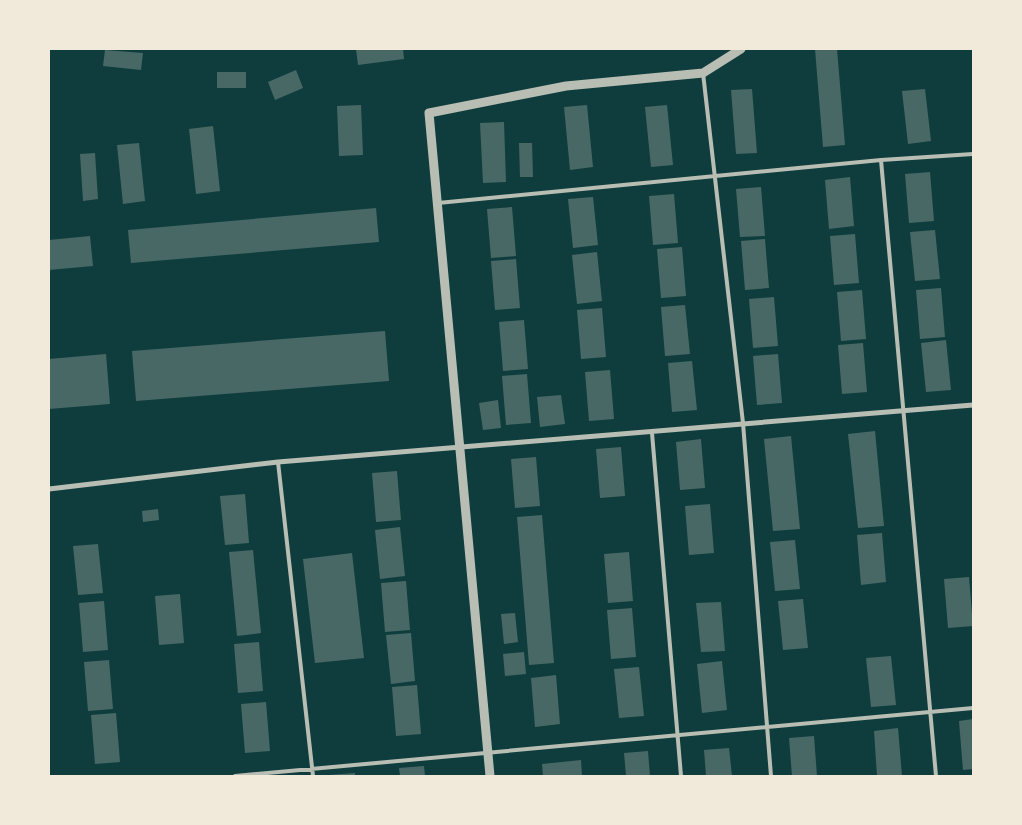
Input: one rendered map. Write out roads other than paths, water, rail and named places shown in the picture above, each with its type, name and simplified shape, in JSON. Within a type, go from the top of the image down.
[{"type":"street","points":[[490,776],[429,113],[566,86],[703,73],[741,49]]},
{"type":"street","points":[[49,489],[278,462],[652,433],[743,423],[973,405]]},
{"type":"lane","points":[[703,73],[743,423],[771,776]]},
{"type":"lane","points":[[437,203],[881,160],[973,154]]},
{"type":"lane","points":[[881,160],[936,776]]},
{"type":"lane","points":[[652,433],[681,776]]},
{"type":"lane","points":[[278,462],[313,776]]},
{"type":"lane","points":[[235,776],[973,708]]}]
